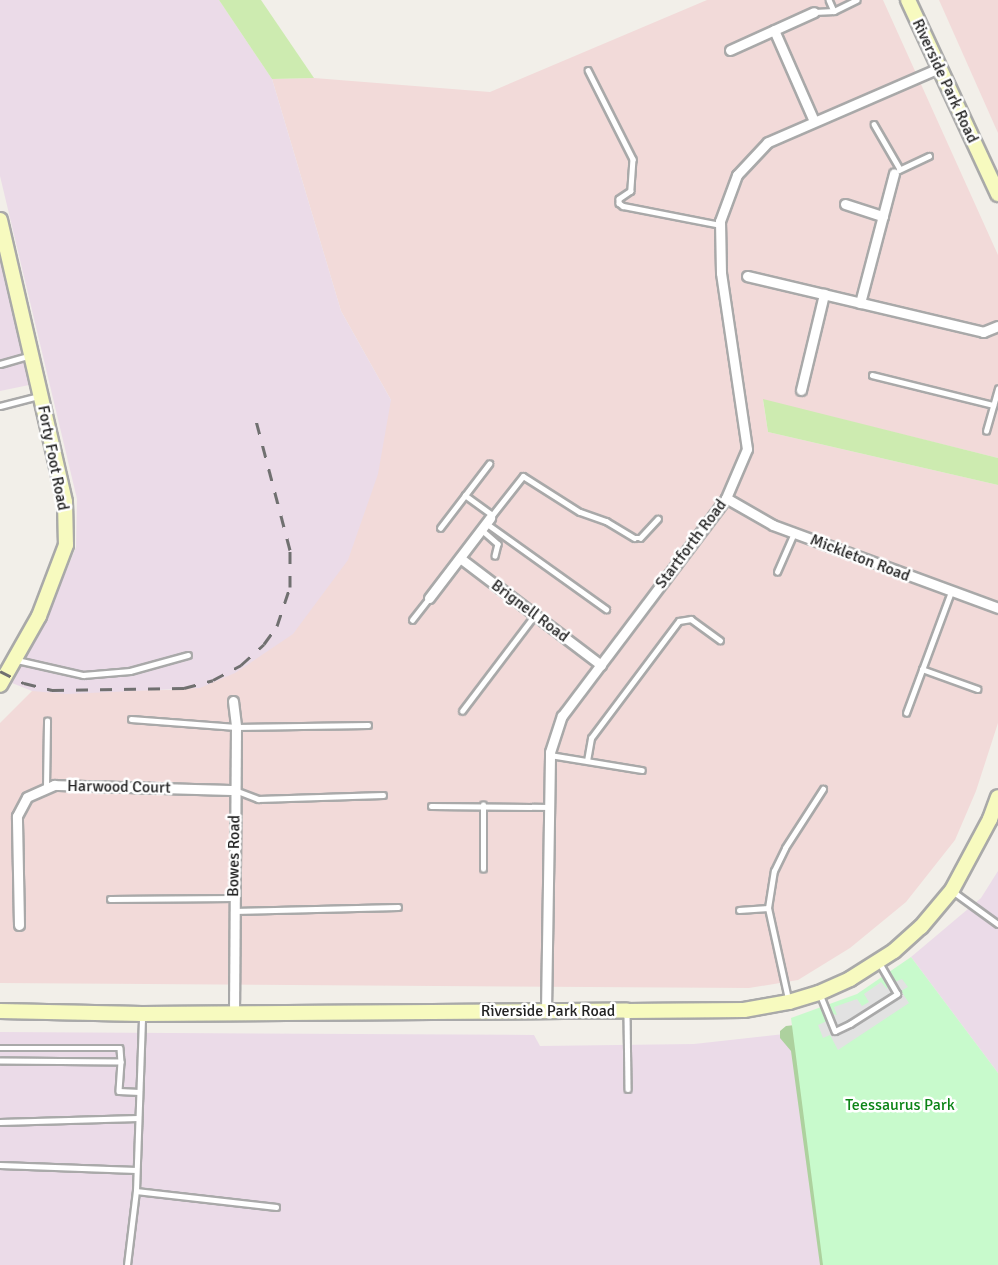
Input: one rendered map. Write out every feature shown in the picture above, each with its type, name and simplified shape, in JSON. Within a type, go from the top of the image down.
[{"type":"street","name":"Riverside Park Road","points":[[908,0],[998,195]]},
{"type":"street","points":[[730,50],[814,12]]},
{"type":"street","points":[[774,30],[814,121]]},
{"type":"street","name":"Startforth Road","points":[[546,1011],[550,755],[561,716],[726,498],[747,449],[721,273],[720,225],[737,175],[768,142],[939,68]]},
{"type":"street","points":[[860,303],[897,171]]},
{"type":"street","points":[[845,204],[883,216]]},
{"type":"street","name":"Forty Foot Road","points":[[0,220],[42,396],[64,502],[66,545],[39,616],[0,685]]},
{"type":"street","points":[[747,276],[983,332],[998,326]]},
{"type":"street","points":[[801,390],[824,294]]},
{"type":"street","name":"Mickleton Road","points":[[726,498],[773,525],[998,608]]},
{"type":"street","points":[[429,598],[488,522]]},
{"type":"street","name":"Brignell Road","points":[[460,558],[601,664]]},
{"type":"street","name":"Bowes Road","points":[[233,701],[236,728],[234,1011]]},
{"type":"street","name":"Harwood Court","points":[[19,925],[17,816],[27,797],[54,785],[235,790]]},
{"type":"street","name":"Riverside Park Road","points":[[0,1011],[142,1014],[234,1011],[744,1010],[789,1002],[819,993],[878,962],[921,927],[952,890],[990,819],[998,797]]},
{"type":"lane","points":[[829,0],[834,11]]},
{"type":"lane","points":[[814,12],[834,11],[857,0]]},
{"type":"lane","points":[[588,70],[633,159],[631,191],[619,199],[619,203],[720,225]]},
{"type":"lane","points":[[874,124],[897,171],[929,156]]},
{"type":"lane","points":[[0,364],[31,356]]},
{"type":"lane","points":[[872,375],[993,405]]},
{"type":"lane","points":[[986,431],[998,389]]},
{"type":"lane","points":[[0,406],[42,396]]},
{"type":"lane","points":[[440,528],[489,464]]},
{"type":"lane","points":[[488,522],[523,476],[580,512],[606,521],[634,538],[640,538],[658,519]]},
{"type":"lane","points":[[465,495],[488,522],[606,609]]},
{"type":"lane","points":[[488,522],[498,544],[495,556]]},
{"type":"lane","points":[[777,572],[794,533]]},
{"type":"lane","points":[[906,713],[951,592]]},
{"type":"lane","points":[[412,620],[429,598]]},
{"type":"lane","points":[[462,711],[535,615]]},
{"type":"lane","points":[[586,761],[591,738],[679,621],[691,619],[720,640]]},
{"type":"lane","points":[[15,660],[83,675],[130,671],[188,655]]},
{"type":"lane","points":[[922,669],[978,689]]},
{"type":"lane","points":[[131,719],[236,728],[368,725]]},
{"type":"lane","points":[[46,789],[47,721]]},
{"type":"lane","points":[[550,755],[642,770]]},
{"type":"lane","points":[[789,1002],[768,908],[774,871],[781,855],[823,789]]},
{"type":"lane","points":[[235,790],[258,798],[383,795]]},
{"type":"lane","points":[[483,805],[483,869]]},
{"type":"lane","points":[[430,806],[550,807]]},
{"type":"lane","points":[[952,890],[998,924]]},
{"type":"lane","points":[[110,899],[234,898]]},
{"type":"lane","points":[[234,910],[398,907]]},
{"type":"lane","points":[[739,910],[768,908]]},
{"type":"lane","points":[[819,993],[835,1031],[868,1014],[897,994],[878,962]]},
{"type":"lane","points":[[627,1011],[628,1089]]},
{"type":"lane","points":[[127,1265],[136,1191],[142,1014]]},
{"type":"lane","points":[[0,1048],[120,1048],[120,1091],[139,1092]]},
{"type":"lane","points":[[0,1061],[120,1062]]},
{"type":"lane","points":[[0,1122],[138,1118]]},
{"type":"lane","points":[[0,1165],[136,1170]]},
{"type":"lane","points":[[136,1191],[276,1207]]},
{"type":"shaded area","points":[[0,0],[219,0],[272,79],[341,311],[391,400],[378,474],[348,560],[293,634],[235,673],[200,688],[67,694],[32,691],[12,683],[45,623],[76,547],[77,499],[0,176]]},
{"type":"shaded area","points":[[707,0],[883,0],[998,255],[998,458],[763,400],[768,432],[998,485],[998,723],[976,791],[955,840],[906,902],[850,948],[798,980],[749,988],[0,983],[0,723],[32,691],[173,690],[391,400],[341,311],[272,79],[314,78],[490,92]]},
{"type":"shaded area","points":[[939,0],[998,0],[998,133]]},
{"type":"shaded area","points":[[0,260],[29,385],[0,391]]},
{"type":"shaded area","points":[[998,871],[998,1073],[911,957],[981,898]]},
{"type":"shaded area","points":[[890,974],[895,982],[902,979],[908,987],[901,991],[909,1003],[838,1050],[830,1035],[823,1038],[818,1025],[827,1021],[823,1010],[830,1008],[833,1014],[837,1015],[834,1007],[857,999],[862,1006],[869,1002],[864,994],[881,982],[887,989],[888,984],[885,978]]},
{"type":"shaded area","points":[[0,1032],[534,1035],[540,1046],[694,1044],[793,1033],[823,1265],[0,1265]]},
{"type":"green space","points":[[219,0],[261,0],[314,78],[272,79]]},
{"type":"green space","points":[[763,399],[998,458],[998,485],[768,432]]},
{"type":"green space","name":"Teessaurus Park","points":[[911,957],[998,1073],[998,1265],[823,1265],[791,1018],[857,994]]},
{"type":"green space","points":[[795,1025],[837,1265],[820,1265],[791,1051],[780,1038],[780,1031],[786,1026]]},
{"type":"railway","points":[[0,671],[24,683],[52,690],[184,688],[213,680],[241,665],[264,644],[277,626],[290,587],[290,550],[254,413]]}]
